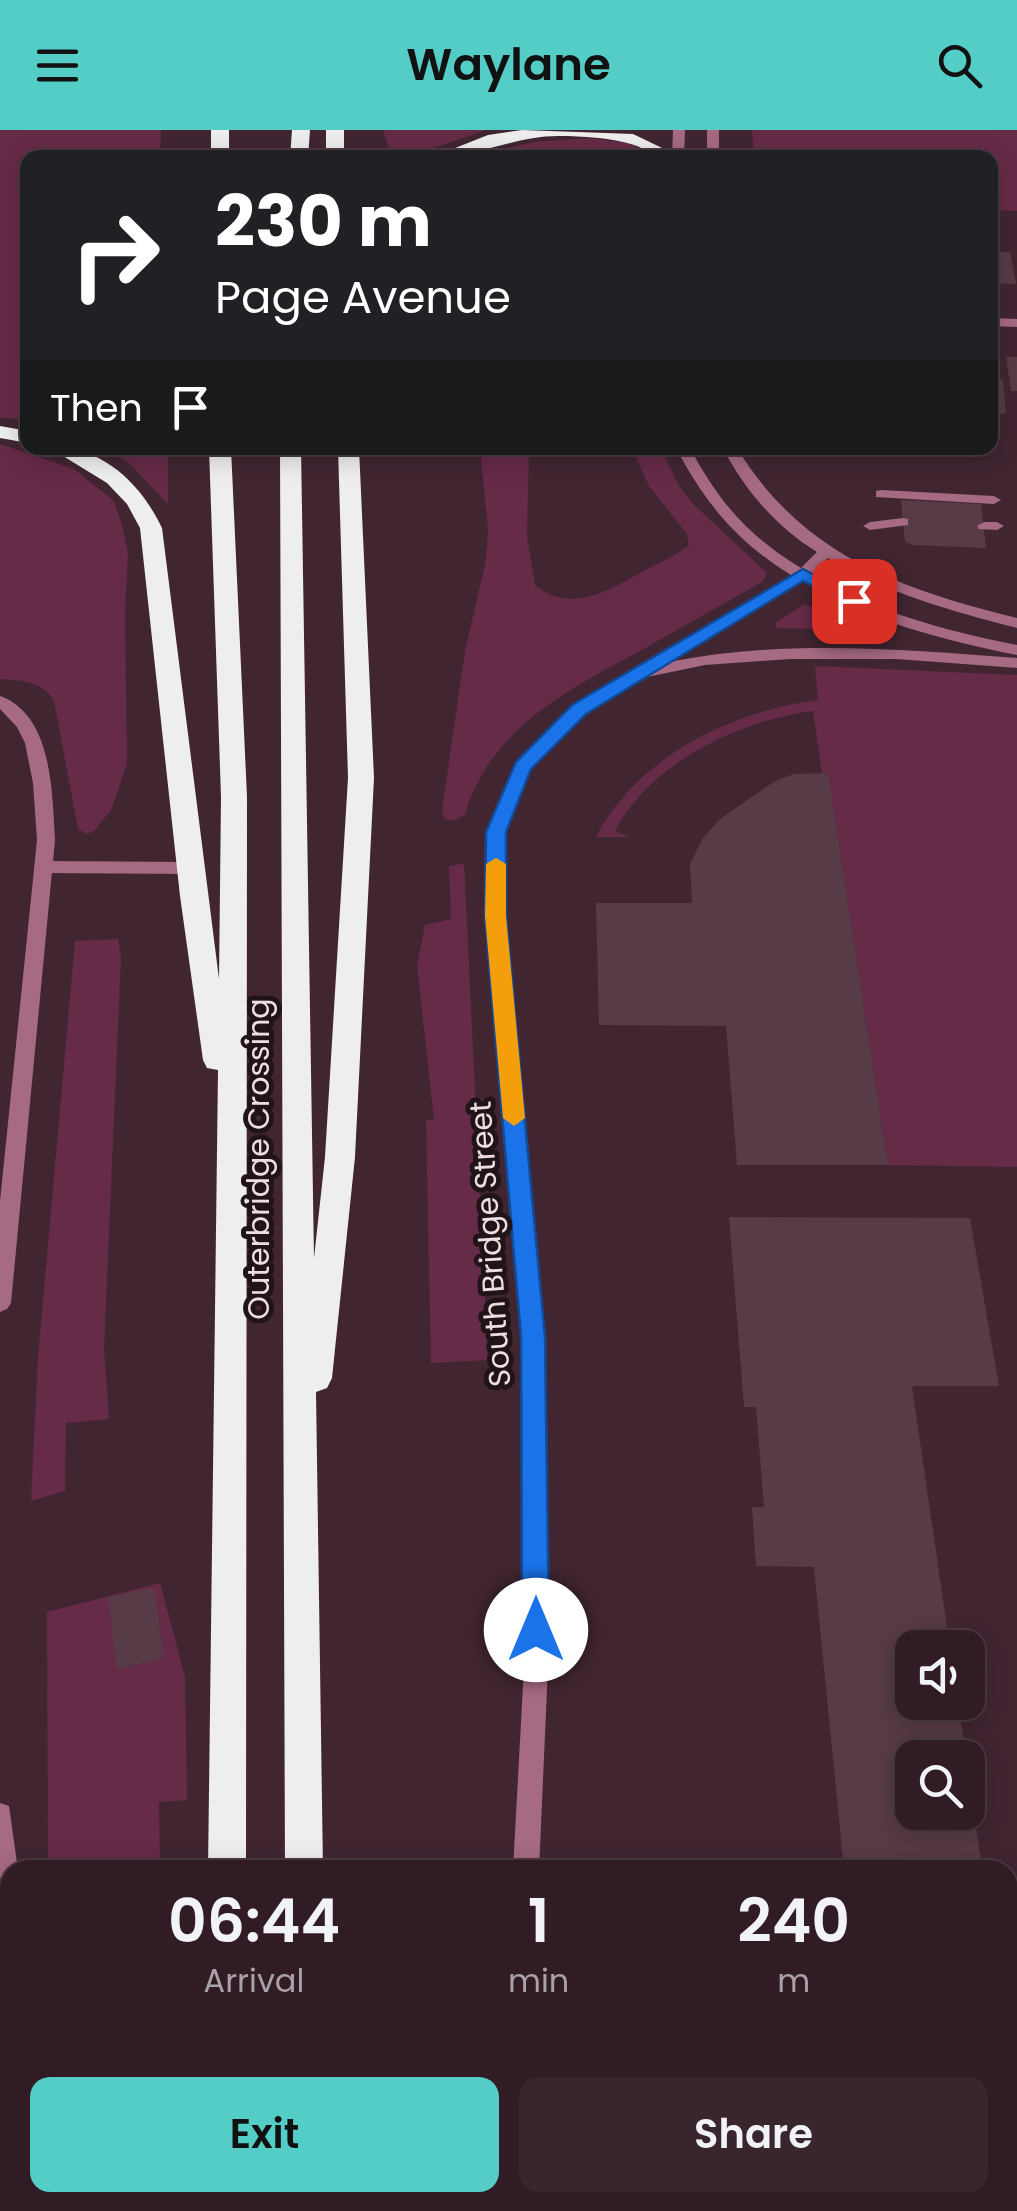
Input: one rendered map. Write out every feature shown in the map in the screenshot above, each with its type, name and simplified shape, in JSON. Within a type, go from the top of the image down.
[{"type":"highway","points":[[462,150],[494,139],[560,130],[632,138],[658,150]]},
{"type":"highway","points":[[74,455],[120,480],[134,495],[152,528],[189,868],[232,1156]]},
{"type":"highway","name":"Outerbridge Crossing","points":[[222,455],[234,797],[227,1860]]},
{"type":"highway","name":"Outerbridge Crossing","points":[[290,455],[304,1860]]},
{"type":"highway","points":[[300,1520],[340,1156],[361,778],[348,455]]},
{"type":"highway","points":[[353,562],[368,471],[367,455]]},
{"type":"street","points":[[686,455],[698,480],[753,541],[833,592],[916,626],[1017,650]]},
{"type":"street","points":[[734,455],[753,488],[826,550],[907,592],[1017,623]]},
{"type":"street","points":[[881,494],[994,500]]},
{"type":"street","points":[[870,526],[903,522]]},
{"type":"street","name":"South Bridge Street","points":[[526,1860],[536,1666],[533,1337],[496,916],[496,832],[523,766],[579,710],[803,574],[826,550]]},
{"type":"street","name":"South Bridge Street","points":[[637,674],[705,660],[790,654],[898,654],[1017,663]]},
{"type":"street","points":[[0,700],[19,712],[29,734],[44,813],[45,868],[0,1303]]},
{"type":"street","points":[[45,868],[189,868]]},
{"type":"street","points":[[0,1816],[4,1860]]},
{"type":"shaded area","points":[[0,130],[161,130],[160,150],[20,150],[20,420],[0,417]]},
{"type":"shaded area","points":[[383,130],[486,130],[427,150],[390,150]]},
{"type":"shaded area","points":[[752,130],[1017,130],[1017,211],[998,210],[998,150],[753,150]]},
{"type":"shaded area","points":[[588,138],[630,143],[642,150],[500,150],[533,142]]},
{"type":"shaded area","points":[[0,444],[20,451],[20,455],[33,455],[74,469],[114,501],[122,525],[128,553],[127,764],[111,810],[94,831],[87,834],[78,829],[54,701],[38,686],[0,679]]},
{"type":"shaded area","points":[[116,455],[168,455],[168,504]]},
{"type":"shaded area","points":[[481,455],[529,455],[527,537],[535,585],[563,598],[578,599],[606,591],[689,545],[687,534],[649,486],[635,455],[664,455],[679,486],[694,505],[767,573],[762,582],[591,678],[538,713],[493,757],[465,815],[453,821],[445,819],[442,811],[465,651],[486,560],[488,529]]},
{"type":"shaded area","points":[[805,604],[852,625],[855,630],[775,628],[776,622]]},
{"type":"shaded area","points":[[815,666],[1017,675],[1017,1167],[888,1165],[828,774],[822,773],[813,711],[756,724],[700,749],[650,785],[631,807],[615,831],[629,837],[596,837],[636,783],[690,743],[753,715],[818,700]]},
{"type":"shaded area","points":[[464,863],[488,1360],[431,1363],[426,1120],[434,1119],[417,965],[425,925],[451,919],[449,866]]},
{"type":"shaded area","points":[[118,939],[121,957],[104,1348],[109,1419],[66,1423],[65,1491],[31,1501],[38,1357],[75,941]]},
{"type":"shaded area","points":[[160,1583],[185,1677],[187,1800],[159,1802],[160,1860],[48,1860],[47,1612]]},
{"type":"building","points":[[998,251],[1010,252],[1016,284],[998,283]]},
{"type":"building","points":[[1006,357],[1017,357],[1017,391],[1011,391]]},
{"type":"building","points":[[998,380],[1003,380],[1006,414],[998,414]]},
{"type":"building","points":[[901,500],[981,504],[986,548],[912,545],[905,541]]},
{"type":"building","points":[[828,773],[888,1165],[737,1165],[726,1026],[599,1025],[596,903],[692,903],[690,864],[703,838],[720,819],[775,781],[794,774]]},
{"type":"building","points":[[729,1217],[970,1218],[999,1386],[912,1386],[947,1630],[895,1630],[895,1720],[961,1720],[963,1740],[895,1740],[895,1830],[976,1830],[981,1860],[843,1860],[814,1567],[756,1566],[752,1507],[764,1507],[756,1407],[744,1407]]},
{"type":"building","points":[[154,1588],[164,1658],[117,1669],[108,1597]]},
{"type":"slow traffic","points":[[496,864],[496,916],[514,1118]]},
{"type":"route","points":[[536,1630],[533,1337],[496,916],[496,832],[523,766],[579,710],[803,574],[854,601]]}]
